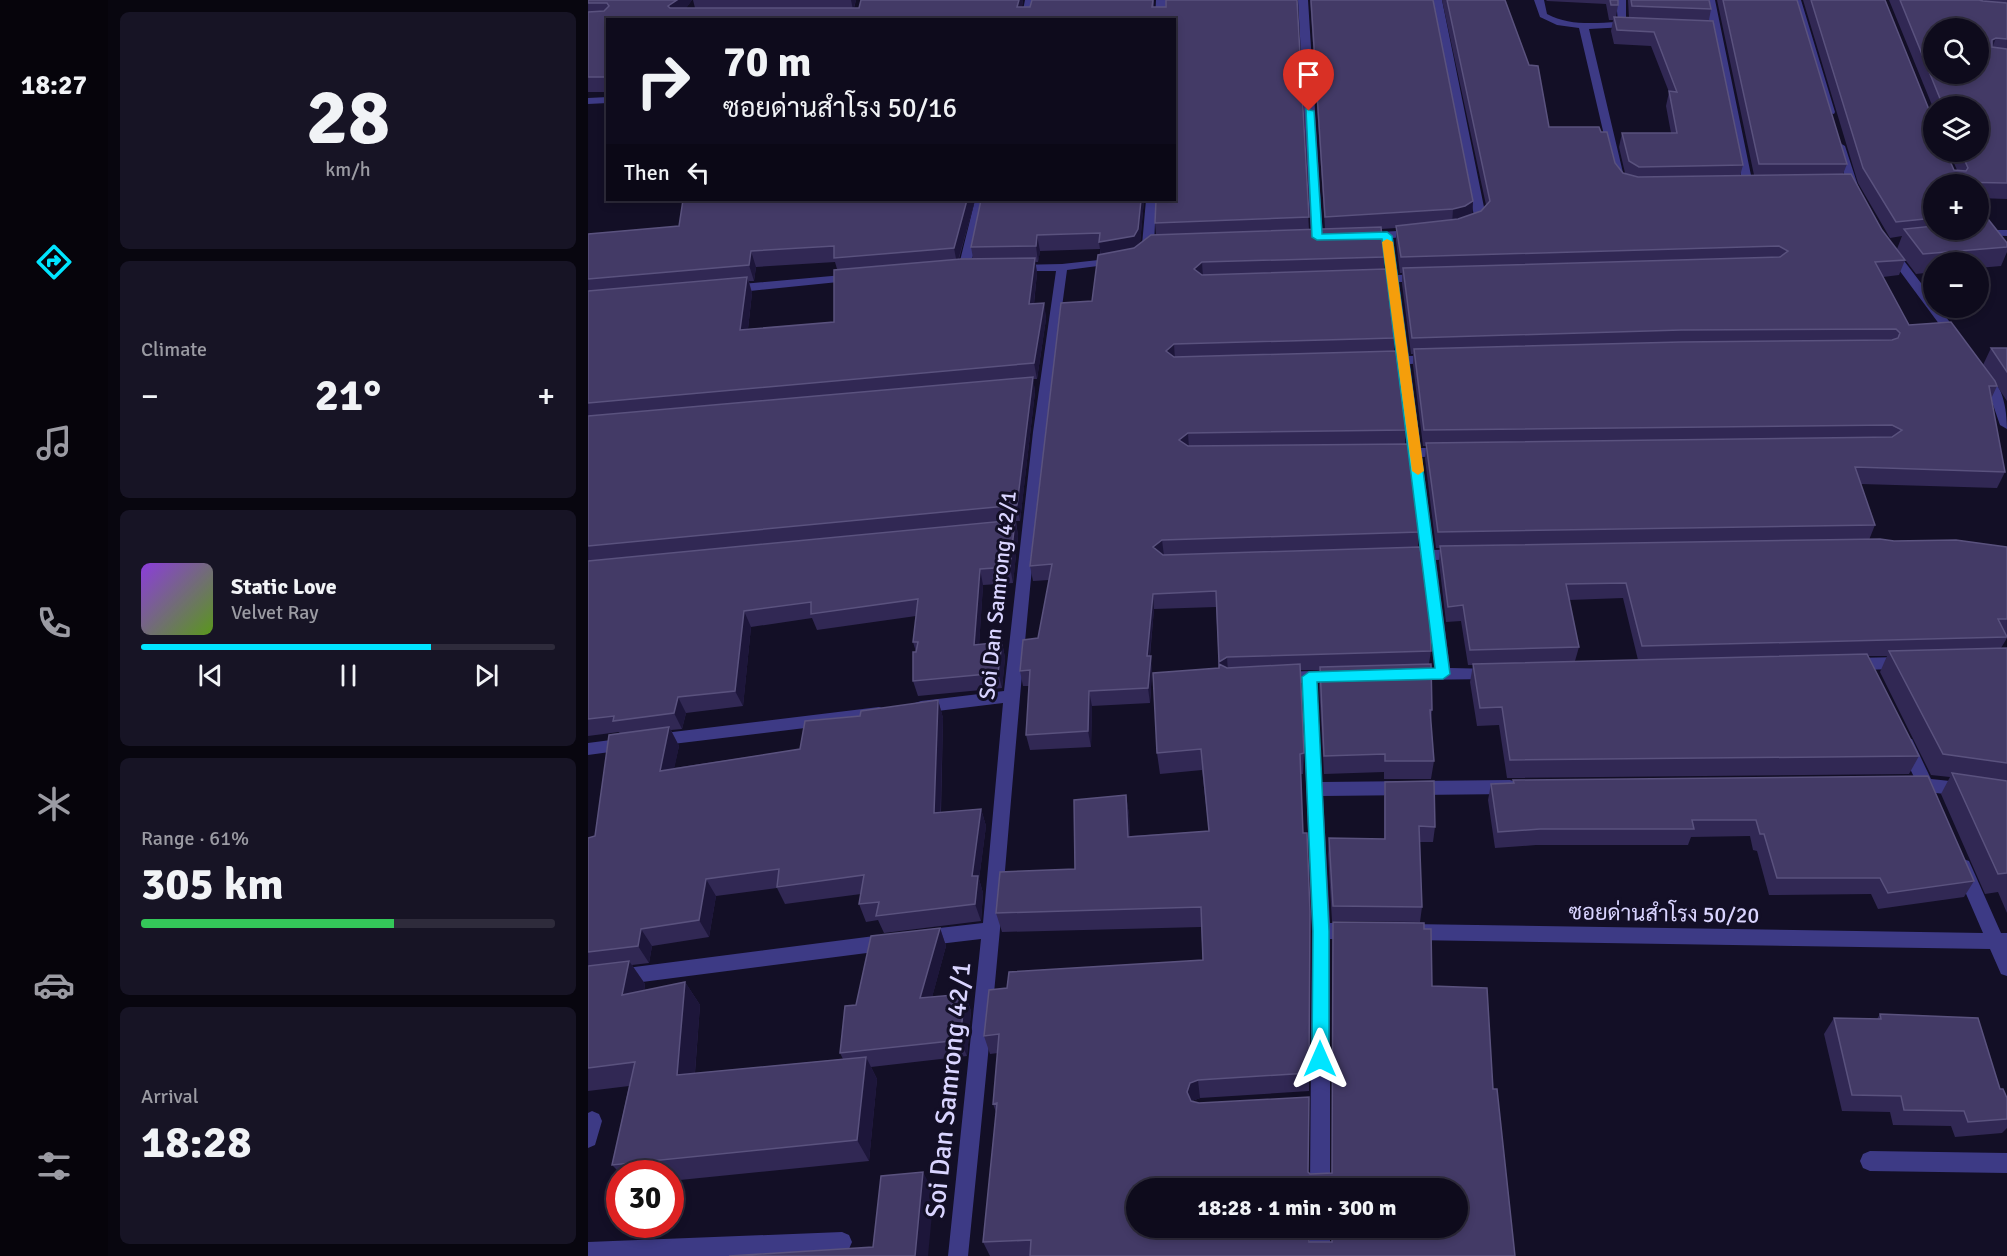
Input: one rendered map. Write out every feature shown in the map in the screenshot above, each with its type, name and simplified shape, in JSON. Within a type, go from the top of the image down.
[{"type":"street","points":[[1026,18],[1030,0]]},
{"type":"street","points":[[1160,18],[1161,0]]},
{"type":"street","points":[[1303,0],[1317,237]]},
{"type":"street","points":[[1437,0],[1480,217],[1475,223],[1459,229]]},
{"type":"street","points":[[1539,0],[1540,8],[1548,18],[1583,25],[1634,26]]},
{"type":"street","points":[[1621,0],[1623,25]]},
{"type":"street","points":[[1710,0],[1748,185]]},
{"type":"street","points":[[1796,0],[1834,125],[1845,184],[1860,200]]},
{"type":"street","points":[[1583,25],[1619,178],[1630,186]]},
{"type":"street","points":[[1704,28],[1716,29]]},
{"type":"street","points":[[588,101],[606,100]]},
{"type":"street","points":[[964,269],[980,201]]},
{"type":"street","points":[[1008,268],[1062,267],[1130,259],[1141,255],[1154,245],[1151,201]]},
{"type":"street","points":[[1352,236],[1430,232]]},
{"type":"street","points":[[1989,232],[2007,233]]},
{"type":"street","points":[[1387,236],[1443,674]]},
{"type":"street","points":[[1903,242],[1885,244],[1964,349]]},
{"type":"street","name":"Soi Dan Samrong 42/1","points":[[958,1256],[991,930],[1021,528],[1038,385],[1062,267]]},
{"type":"street","points":[[717,290],[870,277]]},
{"type":"street","points":[[1357,280],[1440,278]]},
{"type":"street","points":[[1369,361],[1451,359]]},
{"type":"street","points":[[1976,367],[1996,395],[2007,425]]},
{"type":"street","points":[[1380,453],[1461,452]]},
{"type":"street","points":[[1392,556],[1474,554]]},
{"type":"street","points":[[1841,665],[1924,663]]},
{"type":"street","points":[[1865,664],[1875,684]]},
{"type":"street","points":[[1398,675],[1513,672]]},
{"type":"street","points":[[1263,679],[1354,676]]},
{"type":"street","points":[[1309,677],[1321,931],[1320,1178]]},
{"type":"street","points":[[589,754],[1010,696]]},
{"type":"street","points":[[1900,733],[1935,804]]},
{"type":"street","points":[[1901,783],[1925,783],[2007,794]]},
{"type":"street","points":[[1315,789],[1530,787]]},
{"type":"street","points":[[1958,856],[2001,941],[2007,968]]},
{"type":"street","name":"Soi Dan Samrong 42/1","points":[[588,981],[991,930]]},
{"type":"street","points":[[1321,931],[1369,931]]},
{"type":"street","name":"ซอยด่านสำโรง 50/20","points":[[1392,932],[2001,941]]},
{"type":"street","points":[[1296,1103],[1320,1101]]},
{"type":"street","points":[[1870,1161],[2007,1163]]},
{"type":"street","points":[[1320,1238],[1320,1256]]},
{"type":"street","points":[[588,1252],[842,1242]]},
{"type":"building","points":[[588,0],[677,0],[668,6],[670,8],[859,8],[861,0],[1019,0],[1017,7],[1030,7],[1032,0],[1153,0],[1152,7],[1166,7],[1166,0],[1297,0],[1309,217],[1155,223],[1156,201],[1176,201],[1176,18],[606,18],[606,77],[588,77],[588,12],[604,11],[609,6],[607,3],[588,3]]},
{"type":"building","points":[[1311,0],[1433,0],[1473,201],[1453,209],[1325,217]]},
{"type":"building","points":[[1447,0],[1505,0],[1529,65],[1538,66],[1549,127],[1599,127],[1601,132],[1607,132],[1615,163],[1623,173],[1638,177],[1851,174],[1882,230],[1905,260],[1875,262],[1909,325],[1951,322],[1995,381],[1997,386],[1989,386],[2005,472],[1855,467],[1875,525],[1438,532],[1426,443],[1892,437],[1902,430],[1892,425],[1424,430],[1414,349],[1681,342],[1892,340],[1898,338],[1900,333],[1896,329],[1681,330],[1412,338],[1403,268],[1780,257],[1788,251],[1779,246],[1401,257],[1396,226],[1458,219],[1481,211],[1490,201]]},
{"type":"building","points":[[1610,0],[1618,0],[1618,5],[1611,5]]},
{"type":"building","points":[[1631,0],[1709,0],[1711,9],[1632,6]]},
{"type":"building","points":[[1723,0],[1797,0],[1847,164],[1759,164]]},
{"type":"building","points":[[1811,0],[1885,0],[1924,96],[1923,162],[1950,162],[1954,170],[1966,171],[1968,168],[1965,162],[1989,162],[1989,96],[1939,96],[1934,84],[1989,84],[1989,18],[1923,18],[1923,57],[1900,0],[1979,0],[2007,3],[2007,39],[1992,40],[1992,47],[2007,49],[2007,183],[1989,183],[1989,174],[1923,174],[1923,219],[1896,222],[1863,168]]},
{"type":"building","points":[[1614,17],[1713,21],[1743,165],[1639,167],[1629,161],[1622,133],[1677,133],[1669,91],[1677,92],[1654,32],[1617,30]]},
{"type":"building","points":[[683,201],[967,201],[954,248],[834,258],[834,246],[751,251],[749,265],[588,279],[588,234],[679,226]]},
{"type":"building","points":[[981,201],[1141,201],[1138,229],[1134,236],[1099,242],[1100,233],[1037,235],[1036,246],[971,247]]},
{"type":"building","points":[[1989,220],[2007,243],[2007,247],[1923,252],[1923,254],[1904,229],[1923,227],[1923,240],[1989,240]]},
{"type":"building","points":[[1381,227],[1384,257],[1202,262],[1194,269],[1202,275],[1386,269],[1394,338],[1174,344],[1166,351],[1174,357],[1396,351],[1406,430],[1188,433],[1179,440],[1188,446],[1408,444],[1419,532],[1162,540],[1153,547],[1163,555],[1420,547],[1430,618],[1431,651],[1227,657],[1219,662],[1216,591],[1153,594],[1147,656],[1151,656],[1148,688],[1089,691],[1088,731],[1026,735],[1030,670],[1020,671],[1023,640],[1038,638],[1052,564],[1030,566],[1061,303],[1092,301],[1098,255],[1134,248],[1151,235]]},
{"type":"building","points":[[1035,258],[1029,304],[1044,303],[1034,363],[588,403],[588,291],[747,277],[740,330],[834,322],[834,270],[961,259]]},
{"type":"building","points":[[1991,348],[2007,348],[2007,372]]},
{"type":"building","points":[[1033,377],[1017,505],[588,546],[588,416]]},
{"type":"building","points":[[1015,520],[1010,567],[980,569],[974,645],[1002,642],[998,673],[913,681],[913,652],[916,652],[918,642],[913,642],[918,599],[811,614],[811,602],[744,611],[735,691],[678,697],[674,713],[613,721],[614,716],[588,719],[588,561]]},
{"type":"building","points":[[1880,539],[1894,541],[1956,540],[2007,547],[2007,619],[1998,619],[2007,637],[1642,646],[1626,583],[1566,584],[1579,647],[1470,650],[1463,605],[1448,607],[1440,546]]},
{"type":"building","points":[[2007,648],[2007,763],[1943,754],[1889,651]]},
{"type":"building","points":[[1867,654],[1919,756],[1510,760],[1502,707],[1480,708],[1473,664]]},
{"type":"building","points":[[1219,664],[1227,668],[1300,664],[1304,753],[1300,754],[1303,833],[1307,833],[1310,912],[1309,1073],[1198,1080],[1190,1083],[1187,1092],[1191,1101],[1199,1103],[1309,1097],[1308,1172],[1310,1174],[1332,1173],[1333,922],[1424,923],[1424,929],[1431,929],[1432,986],[1487,988],[1493,1089],[1497,1089],[1515,1256],[1030,1256],[1031,1240],[983,1242],[997,1103],[993,1104],[999,1034],[984,1036],[989,990],[1007,988],[1009,972],[1203,960],[1201,907],[996,913],[1000,872],[1075,869],[1074,800],[1126,795],[1128,837],[1209,831],[1201,749],[1157,753],[1153,673],[1219,668]]},
{"type":"building","points":[[1431,664],[1432,710],[1430,710],[1434,761],[1385,761],[1385,754],[1324,756],[1320,667]]},
{"type":"building","points":[[938,700],[934,813],[981,809],[972,876],[978,876],[975,904],[876,916],[879,902],[859,904],[864,875],[777,887],[779,869],[706,879],[699,920],[641,929],[638,946],[588,952],[588,838],[595,836],[609,735],[669,727],[660,771],[800,749],[805,721],[860,716],[861,711]]},
{"type":"building","points":[[1952,773],[2007,781],[2007,873],[1998,874]]},
{"type":"building","points":[[1928,776],[1974,881],[1888,893],[1880,878],[1777,878],[1764,834],[1760,834],[1756,820],[1692,820],[1694,829],[1540,829],[1498,832],[1491,784],[1514,783],[1513,780]]},
{"type":"building","points":[[1434,781],[1435,827],[1419,826],[1422,907],[1333,906],[1329,838],[1385,839],[1385,782]]},
{"type":"building","points":[[940,928],[920,998],[965,994],[960,1040],[840,1053],[845,1006],[856,1005],[871,936]]},
{"type":"building","points":[[629,961],[622,995],[685,982],[677,1075],[866,1057],[857,1140],[661,1160],[613,1160],[635,1062],[588,1068],[588,966]]},
{"type":"building","points":[[1880,1014],[1978,1018],[2000,1089],[2003,1089],[2007,1098],[2007,1119],[1968,1122],[1964,1111],[1904,1110],[1901,1096],[1852,1095],[1834,1018],[1881,1019]]},
{"type":"building","points":[[923,1172],[915,1256],[729,1256],[873,1247],[881,1176]]},
{"type":"slow traffic","points":[[1387,242],[1418,471]]},
{"type":"route","points":[[1309,111],[1317,237],[1387,236],[1443,674],[1309,677],[1321,931],[1320,1059]]}]
